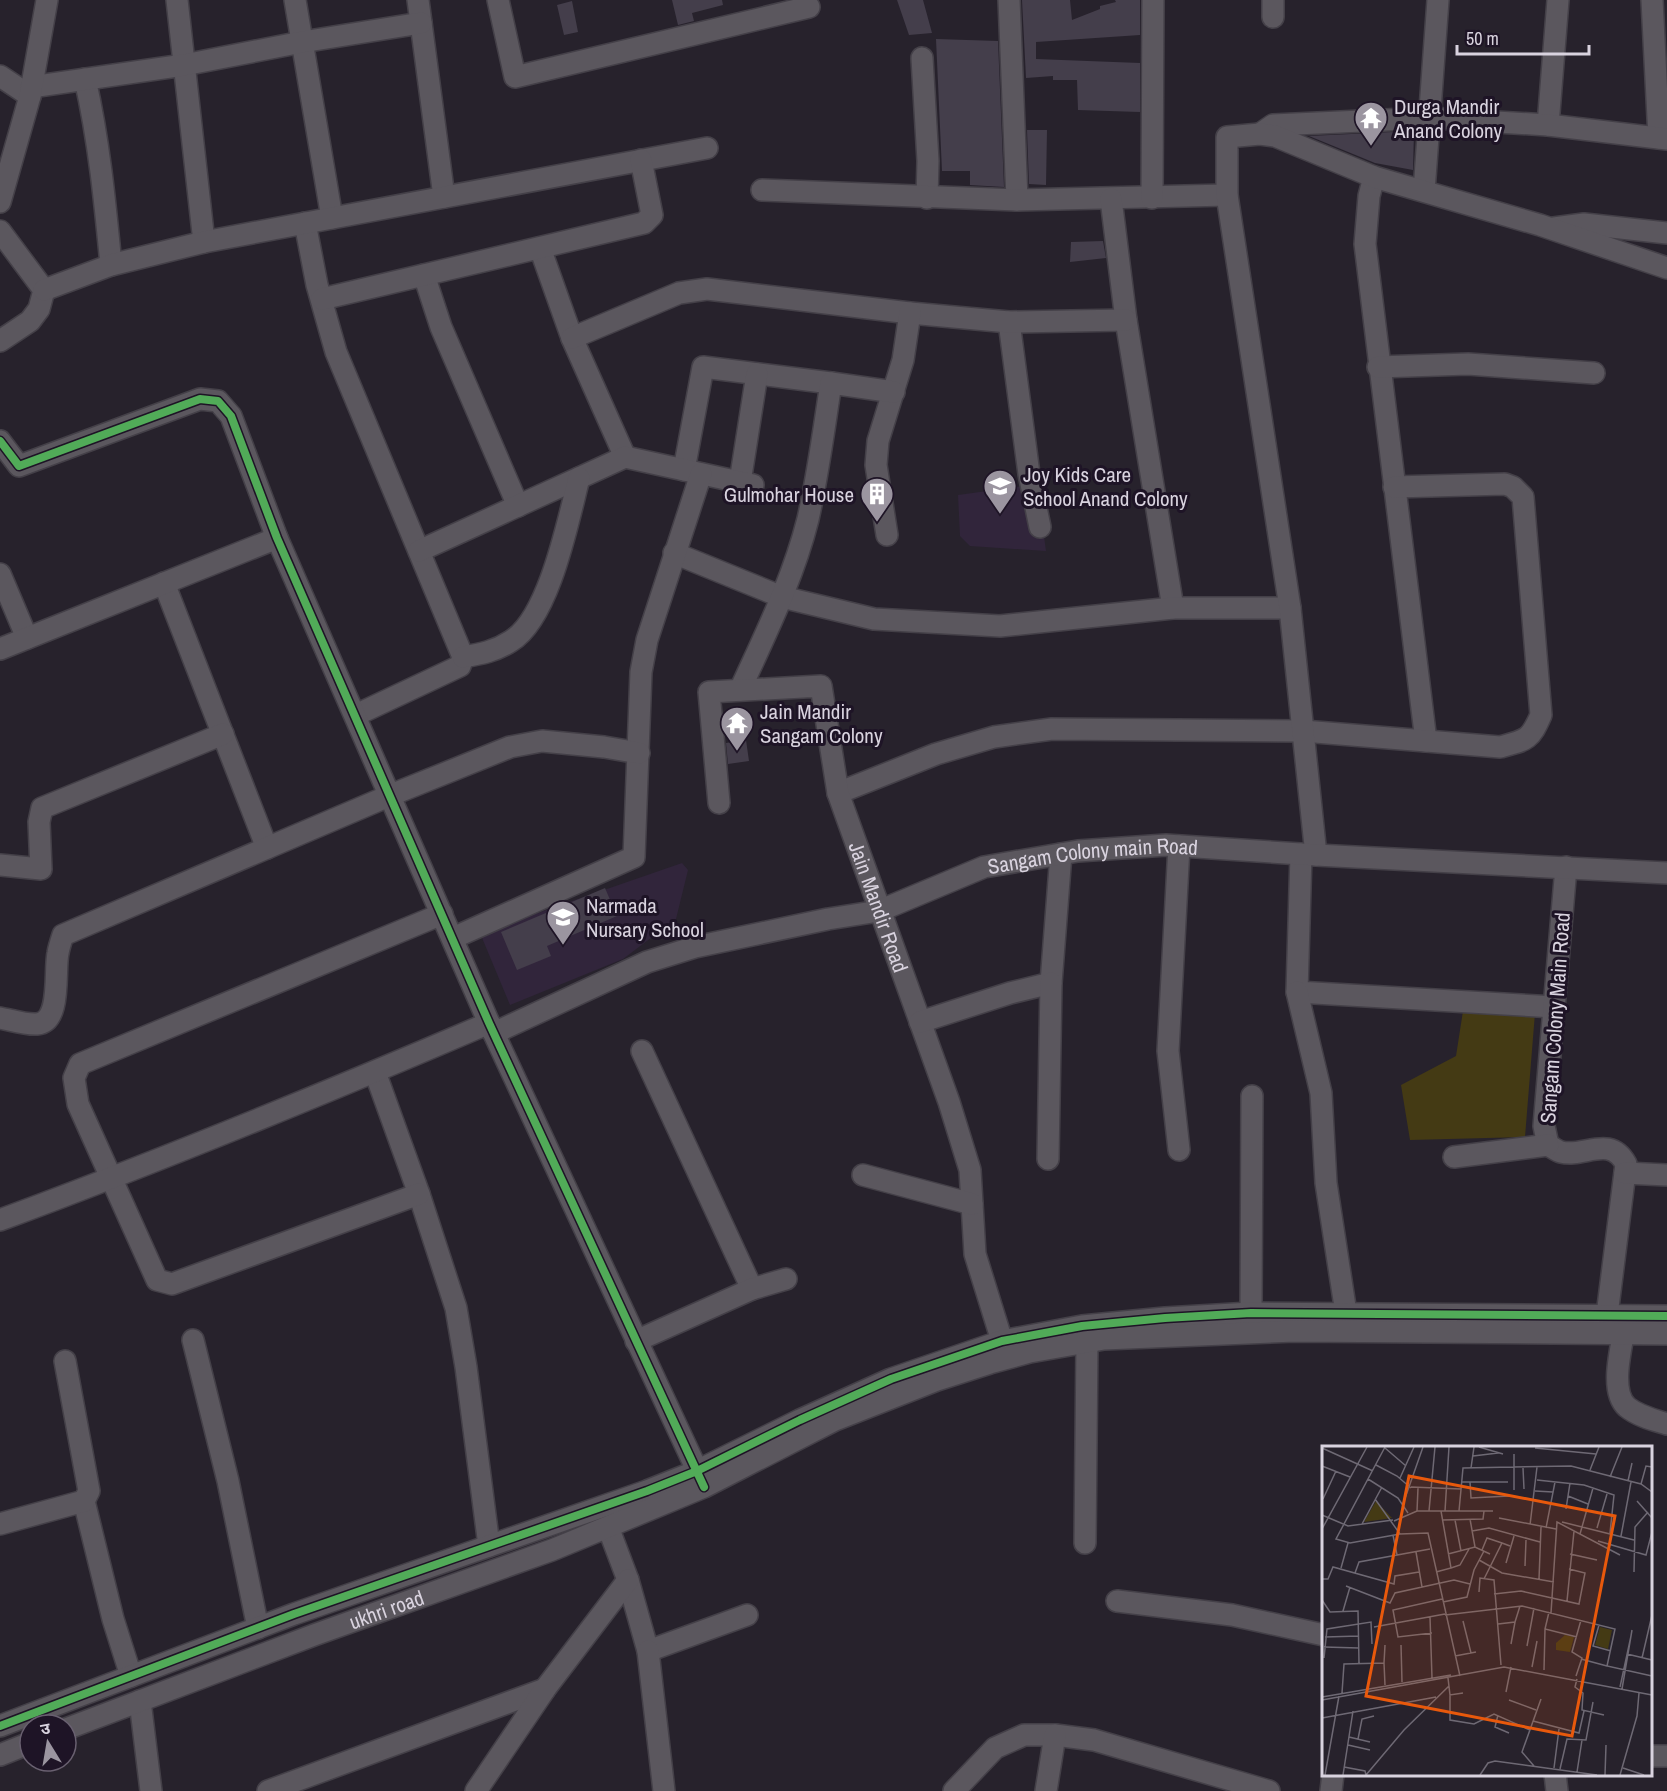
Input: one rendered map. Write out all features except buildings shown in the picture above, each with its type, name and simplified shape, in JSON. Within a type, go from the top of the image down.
[{"type":"street","points":[[0,202],[30,92],[47,0]]},
{"type":"street","points":[[177,0],[204,242]]},
{"type":"street","points":[[295,0],[332,218]]},
{"type":"street","points":[[418,0],[444,197]]},
{"type":"street","points":[[498,0],[515,77],[809,8]]},
{"type":"street","points":[[1009,0],[1017,200]]},
{"type":"street","points":[[1152,198],[1153,0]]},
{"type":"street","points":[[1424,191],[1438,0]]},
{"type":"street","points":[[1548,125],[1557,0]]},
{"type":"street","points":[[1260,134],[1273,125],[1430,118],[1548,125],[1663,138],[1652,0]]},
{"type":"street","points":[[0,76],[30,92],[85,80],[421,23]]},
{"type":"street","points":[[922,58],[927,198]]},
{"type":"street","points":[[85,80],[94,120],[111,264]]},
{"type":"street","points":[[1346,1313],[1326,1183],[1321,1093],[1297,992],[1309,855],[1303,731],[1290,608],[1227,195],[1227,137],[1260,134],[1275,136],[1374,177],[1549,228],[1667,268]]},
{"type":"street","points":[[44,290],[111,264],[204,242],[707,147]]},
{"type":"street","points":[[322,299],[644,223],[652,215],[641,160]]},
{"type":"street","points":[[1374,177],[1369,196],[1365,244],[1378,367],[1426,741]]},
{"type":"street","points":[[762,190],[1017,200],[1227,195]]},
{"type":"street","points":[[1111,198],[1126,320],[1173,608]]},
{"type":"street","points":[[304,223],[336,352],[463,657],[460,666],[356,715]]},
{"type":"street","points":[[1549,228],[1584,224],[1667,233]]},
{"type":"street","points":[[0,231],[44,290]]},
{"type":"street","points":[[540,248],[572,338],[625,457]]},
{"type":"street","points":[[424,275],[441,327],[518,506]]},
{"type":"street","points":[[0,341],[30,321],[39,309],[44,290]]},
{"type":"street","points":[[572,338],[679,293],[707,290],[1009,322],[1126,320]]},
{"type":"street","points":[[887,535],[876,465],[878,441],[903,360],[910,313]]},
{"type":"street","points":[[1009,322],[1029,474],[1040,527]]},
{"type":"street","points":[[1378,367],[1468,363],[1594,373]]},
{"type":"street","points":[[453,938],[634,857],[641,672],[647,640],[674,553],[692,472],[703,367],[894,392]]},
{"type":"street","points":[[419,550],[625,457],[747,483],[757,374]]},
{"type":"street","points":[[740,690],[782,597],[808,518],[831,383]]},
{"type":"street","points":[[0,441],[9,470],[200,399],[218,401],[231,416],[277,538],[492,1028],[701,1479]]},
{"type":"street","points":[[463,657],[492,651],[513,640],[530,622],[542,604],[579,478]]},
{"type":"street","points":[[838,793],[936,754],[994,737],[1052,729],[1303,731],[1500,747],[1520,742],[1532,734],[1541,715],[1523,497],[1513,487],[1505,484],[1394,487]]},
{"type":"street","points":[[0,648],[277,538]]},
{"type":"street","points":[[674,553],[782,597],[874,620],[1000,626],[1173,608],[1290,608]]},
{"type":"street","points":[[0,574],[27,638]]},
{"type":"street","points":[[165,583],[267,848]]},
{"type":"street","name":"Jain Mandir Road","points":[[719,803],[709,692],[821,686],[838,793],[949,1102],[970,1170],[975,1254],[1002,1341]]},
{"type":"street","points":[[0,865],[41,869],[39,822],[42,808],[223,734]]},
{"type":"street","points":[[0,1018],[34,1024],[43,1022],[50,1015],[54,1006],[57,954],[63,935],[391,795],[510,747],[542,741],[639,753]]},
{"type":"street","name":"Sangam Colony main Road","points":[[0,1220],[112,1179],[375,1072],[492,1028],[647,962],[695,947],[828,919],[879,911],[984,867],[1061,854],[1166,845],[1309,855],[1667,873]]},
{"type":"street","points":[[1179,846],[1168,1051],[1179,1150]]},
{"type":"street","points":[[1048,1159],[1051,983],[1061,854]]},
{"type":"street","name":"Sangam Colony Main Road","points":[[1566,867],[1544,1126],[1548,1145],[1562,1152],[1607,1148],[1621,1155],[1626,1164],[1625,1173]]},
{"type":"street","points":[[419,1194],[172,1284],[157,1280],[78,1104],[74,1078],[80,1064],[442,914]]},
{"type":"street","points":[[920,1022],[1010,993],[1051,983]]},
{"type":"street","points":[[1297,992],[1554,1007]]},
{"type":"street","points":[[642,1050],[752,1289]]},
{"type":"street","points":[[375,1072],[419,1194],[456,1308],[466,1367],[489,1546]]},
{"type":"street","points":[[1251,1313],[1252,1096]]},
{"type":"street","points":[[1454,1157],[1548,1145]]},
{"type":"street","points":[[1667,1175],[1625,1173],[1617,1378],[1621,1399],[1628,1407],[1639,1414],[1667,1424]]},
{"type":"street","points":[[862,1175],[972,1204]]},
{"type":"street","points":[[636,1341],[752,1289],[786,1279]]},
{"type":"street","points":[[701,1479],[800,1420],[891,1379],[1002,1341],[1082,1326],[1251,1313],[1346,1313],[1619,1321],[1667,1334]]},
{"type":"street","points":[[0,1726],[258,1628],[489,1546],[647,1491],[701,1479],[834,1420],[990,1363],[1030,1352],[1104,1339],[1619,1321],[1667,1316]]},
{"type":"street","points":[[193,1340],[228,1481],[258,1628]]},
{"type":"street","points":[[1085,1543],[1087,1342]]},
{"type":"street","points":[[65,1361],[89,1491],[84,1501],[113,1619],[131,1676]]},
{"type":"street","name":"ukhri road","points":[[78,1724],[314,1635],[552,1550],[608,1527],[701,1479]]},
{"type":"street","points":[[0,1524],[84,1501]]},
{"type":"street","points":[[608,1527],[628,1580],[648,1651],[664,1791]]},
{"type":"street","points":[[476,1791],[545,1689],[628,1580]]},
{"type":"street","points":[[1117,1601],[1232,1615],[1322,1635]]},
{"type":"street","points":[[648,1651],[747,1615]]},
{"type":"street","points":[[268,1791],[545,1689]]},
{"type":"street","points":[[140,1701],[151,1791]]},
{"type":"street","points":[[954,1791],[995,1748],[1024,1735],[1055,1735],[1094,1740],[1269,1791]]},
{"type":"street","points":[[1047,1791],[1055,1735]]},
{"type":"street","points":[[0,1755],[18,1748]]},
{"type":"street","points":[[1331,1791],[1334,1776]]},
{"type":"street","points":[[1555,1776],[1557,1791]]},
{"type":"shaded area","name":"Joy Kids Care School Anand Colony","points":[[1037,484],[1046,551],[970,546],[960,536],[958,495]]},
{"type":"shaded area","name":"Narmada Nursary School","points":[[682,863],[688,870],[676,919],[623,959],[510,1005],[480,933]]},
{"type":"shaded area","points":[[1463,1011],[1535,1013],[1525,1137],[1410,1140],[1401,1085],[1456,1056]]},
{"type":"cycle path","points":[[0,441],[19,466],[200,399],[218,401],[231,416],[277,538],[489,1023],[704,1487]]},
{"type":"cycle path","points":[[0,1726],[294,1614],[647,1491],[697,1471],[800,1420],[891,1379],[1002,1341],[1082,1326],[1251,1313],[1667,1316]]},
{"type":"place","name":"Durga Mandir Anand Colony","points":[[1371,147]]},
{"type":"place","name":"Joy Kids Care School Anand Colony","points":[[1000,515]]},
{"type":"place","name":"Gulmohar House","points":[[877,523]]},
{"type":"place","name":"Jain Mandir Sangam Colony","points":[[737,752]]},
{"type":"place","name":"Narmada Nursary School","points":[[563,946]]}]
